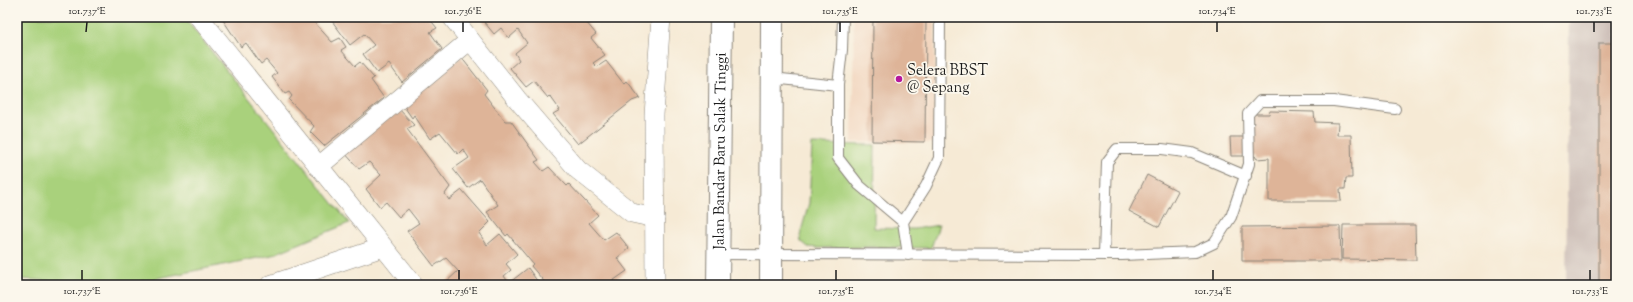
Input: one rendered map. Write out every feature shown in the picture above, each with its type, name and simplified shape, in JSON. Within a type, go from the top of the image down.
[{"type":"main road","name":"Jalan Bandar Baru Salak Tinggi","points":[[718,285],[721,17]]},
{"type":"main road","points":[[771,285],[772,17]]},
{"type":"street","points":[[199,17],[414,285]]},
{"type":"street","points":[[452,17],[517,99],[578,170],[632,213],[655,218]]},
{"type":"street","points":[[655,285],[654,115],[661,17]]},
{"type":"street","points":[[318,167],[470,40]]},
{"type":"street","points":[[270,285],[383,247]]},
{"type":"lane","points":[[843,17],[842,50],[838,85],[838,158],[859,185],[903,222]]},
{"type":"lane","points":[[908,255],[903,222],[926,186],[939,158],[940,17]]},
{"type":"lane","points":[[772,78],[838,85]]},
{"type":"lane","points":[[718,254],[1104,255],[1195,252],[1214,243],[1231,217],[1249,164],[1248,114],[1260,101],[1334,101],[1395,109]]},
{"type":"lane","points":[[1104,255],[1107,162],[1117,149],[1162,149],[1192,153],[1246,176]]},
{"type":"shaded area","name":"Selera BBST @ Sepang","points":[[854,17],[935,17],[934,143],[852,142]]},
{"type":"shaded area","points":[[1569,17],[1616,17],[1616,285],[1566,285]]},
{"type":"green space","points":[[17,17],[184,17],[349,223],[272,255],[124,285],[18,279]]},
{"type":"green space","points":[[812,144],[875,145],[874,228],[914,229],[939,225],[931,248],[817,248],[808,247],[801,241],[800,235],[809,203]]},
{"type":"building","points":[[221,17],[321,17],[314,22],[332,42],[340,38],[346,47],[341,50],[355,66],[360,62],[374,78],[371,80],[384,98],[324,146],[310,132],[314,126],[289,100],[292,96],[289,92],[285,94],[272,77],[277,73],[266,60],[261,64],[246,43],[241,47]]},
{"type":"building","points":[[329,17],[428,17],[437,28],[430,32],[442,49],[402,82],[389,64],[377,73],[363,54],[374,45],[364,34],[350,45]]},
{"type":"building","points":[[480,17],[582,17],[596,34],[591,38],[605,55],[593,63],[597,67],[606,61],[624,84],[627,81],[640,98],[632,101],[578,144],[553,114],[560,110],[550,96],[548,98],[534,81],[526,87],[510,68],[519,60],[515,53],[527,43],[518,30],[509,38],[501,28],[494,34]]},
{"type":"building","name":"Selera BBST @ Sepang","points":[[873,17],[926,17],[925,142],[872,141]]},
{"type":"building","points":[[1599,43],[1616,43],[1616,285],[1599,285]]},
{"type":"building","points":[[461,57],[487,90],[484,94],[505,121],[511,121],[539,160],[535,162],[543,171],[549,167],[567,186],[569,184],[598,215],[589,223],[604,240],[616,232],[629,248],[617,258],[627,271],[607,285],[547,285],[531,266],[533,264],[508,234],[506,236],[487,212],[498,205],[480,179],[468,188],[453,169],[469,158],[463,149],[458,154],[440,132],[430,139],[414,115],[412,118],[401,102]]},
{"type":"building","points":[[397,107],[414,125],[407,129],[450,187],[445,194],[449,200],[462,190],[490,222],[479,233],[487,245],[500,234],[517,254],[506,264],[511,270],[504,276],[509,283],[528,268],[540,285],[443,285],[458,271],[446,258],[434,266],[407,231],[419,223],[408,209],[399,217],[386,202],[380,207],[366,189],[381,175],[369,162],[359,169],[344,152]]},
{"type":"building","points":[[1270,111],[1314,112],[1315,122],[1338,123],[1337,135],[1351,135],[1352,178],[1346,178],[1345,189],[1340,189],[1341,201],[1269,201],[1269,158],[1257,159],[1255,156],[1231,156],[1230,137],[1252,137],[1253,114],[1269,114]]},
{"type":"building","points":[[1147,175],[1178,191],[1159,227],[1129,211]]},
{"type":"building","points":[[1343,225],[1415,225],[1416,260],[1342,259]]},
{"type":"building","points":[[1340,226],[1341,261],[1242,261],[1242,227]]},
{"type":"place","name":"Selera BBST @ Sepang","points":[[899,79]]}]
